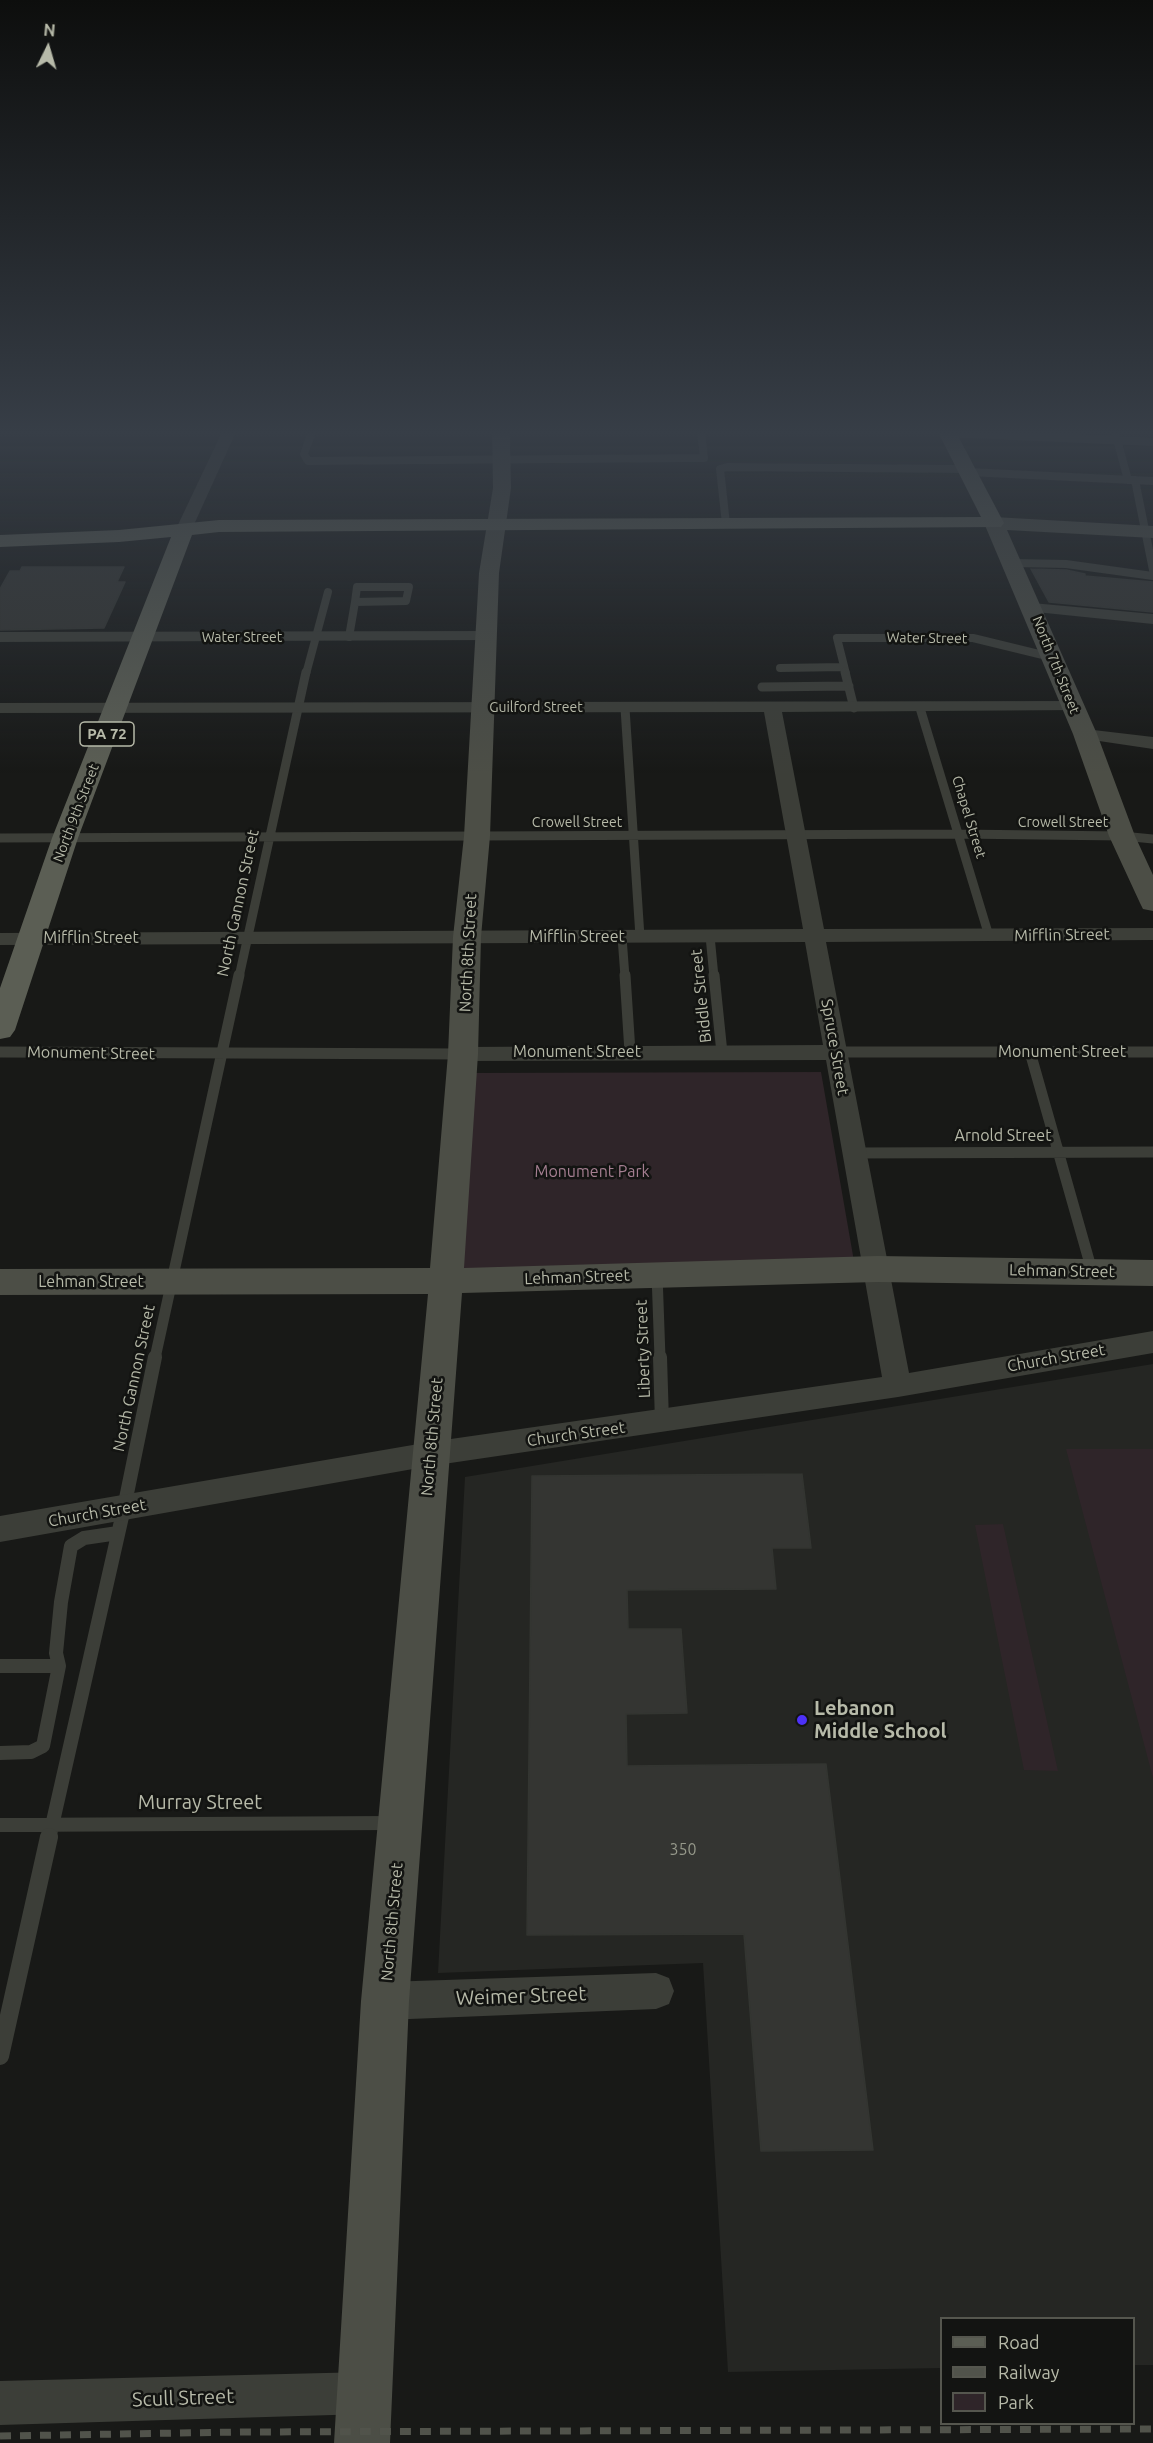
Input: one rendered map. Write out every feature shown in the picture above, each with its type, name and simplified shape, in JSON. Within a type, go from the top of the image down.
[{"type":"main road","name":"North 9th Street","points":[[0,1030],[65,838],[178,546]]},
{"type":"street","name":"North 8th Street","points":[[362,2443],[385,2001],[446,1281],[463,1053],[467,937],[477,836],[489,573],[493,546]]},
{"type":"street","name":"North 7th Street","points":[[1005,546],[1071,706],[1085,734],[1122,836],[1153,903]]},
{"type":"street","points":[[1032,608],[1153,619]]},
{"type":"street","name":"Water Street","points":[[0,637],[485,636]]},
{"type":"street","name":"Guilford Street","points":[[0,708],[1071,706]]},
{"type":"street","name":"Spruce Street","points":[[772,708],[898,1386]]},
{"type":"street","points":[[1085,734],[1153,743]]},
{"type":"street","name":"Mifflin Street","points":[[0,939],[1153,934]]},
{"type":"street","name":"Monument Street","points":[[463,1053],[836,1053]]},
{"type":"street","name":"Lehman Street","points":[[0,1282],[446,1281],[877,1269],[1153,1273]]},
{"type":"street","name":"Church Street","points":[[0,1529],[121,1521],[430,1454],[898,1386],[1153,1342]]},
{"type":"street","name":"Weimer Street","points":[[385,2001],[656,1991]]},
{"type":"street","name":"Scull Street","points":[[0,2403],[366,2393]]},
{"type":"lane","points":[[1151,546],[1153,570]]},
{"type":"lane","points":[[1013,563],[1066,564],[1153,576]]},
{"type":"lane","points":[[349,637],[357,587],[409,587],[406,601],[355,602]]},
{"type":"lane","name":"North Gannon Street","points":[[0,2056],[121,1521],[171,1281],[298,707],[314,637],[328,592]]},
{"type":"lane","name":"Water Street","points":[[844,668],[837,638],[973,639],[1051,657]]},
{"type":"lane","points":[[780,668],[844,668],[854,708]]},
{"type":"lane","points":[[762,687],[849,686]]},
{"type":"lane","points":[[625,708],[633,835],[630,1052]]},
{"type":"lane","name":"Chapel Street","points":[[920,708],[988,936]]},
{"type":"lane","name":"Crowell Street","points":[[0,837],[958,834],[1122,836],[1153,839]]},
{"type":"lane","name":"Biddle Street","points":[[710,936],[722,1053]]},
{"type":"lane","name":"Monument Street","points":[[0,1052],[463,1053]]},
{"type":"lane","points":[[1030,1052],[1092,1272]]},
{"type":"lane","name":"Monument Street","points":[[836,1053],[1153,1052]]},
{"type":"lane","name":"Arnold Street","points":[[854,1153],[1153,1152]]},
{"type":"lane","name":"Liberty Street","points":[[657,1274],[662,1422]]},
{"type":"lane","points":[[0,1753],[31,1752],[43,1746],[59,1666],[56,1653],[60,1610],[71,1546],[121,1521]]},
{"type":"lane","points":[[0,1666],[59,1666]]},
{"type":"lane","name":"Murray Street","points":[[0,1825],[400,1823]]},
{"type":"shaded area","name":"Lebanon Middle School","points":[[1153,1364],[1153,2365],[1135,2365],[1135,2317],[940,2317],[940,2368],[728,2372],[703,1963],[438,1973],[465,1477]]},
{"type":"green space","name":"Monument Park","points":[[821,1072],[855,1267],[458,1273],[470,1073]]},
{"type":"green space","points":[[1066,1449],[1153,1449],[1153,1778]]},
{"type":"green space","points":[[1003,1524],[1058,1771],[1024,1770],[975,1525]]},
{"type":"building","points":[[22,567],[124,567],[117,582],[125,582],[104,628],[0,630],[0,589],[10,571],[20,571]]},
{"type":"building","points":[[1031,569],[1066,570],[1085,574],[1085,576],[1153,582],[1153,612],[1049,602]]},
{"type":"building","name":"Lebanon Middle School","points":[[802,1474],[811,1548],[772,1548],[776,1589],[627,1590],[628,1629],[681,1629],[687,1713],[626,1714],[627,1766],[826,1764],[873,2150],[761,2151],[744,1934],[527,1935],[532,1476]]},
{"type":"railway","points":[[0,2436],[242,2432],[1153,2429]]},
{"type":"place","name":"Lebanon Middle School","points":[[802,1720]]}]
